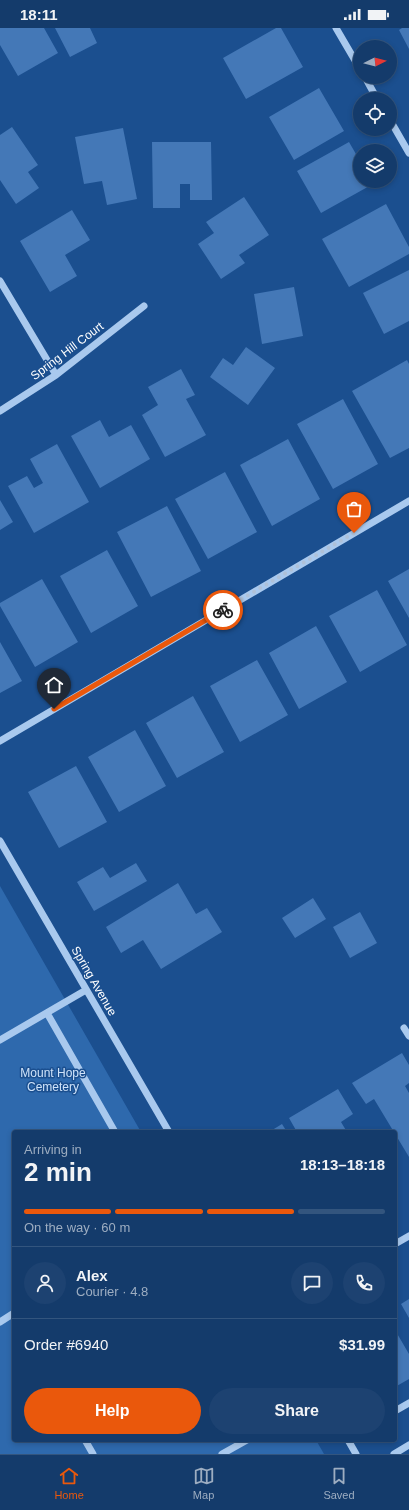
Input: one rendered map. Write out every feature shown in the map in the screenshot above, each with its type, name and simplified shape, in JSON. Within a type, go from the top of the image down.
[{"type":"street","points":[[336,28],[353,57]]},
{"type":"street","points":[[397,132],[409,153]]},
{"type":"street","points":[[0,281],[56,376]]},
{"type":"street","name":"Spring Hill Court","points":[[0,410],[56,376],[144,306]]},
{"type":"street","points":[[0,741],[409,501]]},
{"type":"street","name":"Spring Avenue","points":[[0,841],[168,1130]]},
{"type":"street","points":[[0,1040],[86,990]]},
{"type":"street","points":[[47,1013],[114,1130]]},
{"type":"street","points":[[404,1028],[409,1036]]},
{"type":"street","points":[[397,1243],[409,1236]]},
{"type":"street","points":[[0,1321],[12,1314]]},
{"type":"street","points":[[397,1410],[409,1403]]},
{"type":"street","points":[[86,1442],[93,1454]]},
{"type":"street","points":[[222,1454],[243,1442]]},
{"type":"street","points":[[349,1442],[356,1454]]},
{"type":"street","points":[[394,1454],[409,1445]]},
{"type":"green space","name":"Mount Hope Cemetery","points":[[0,886],[140,1130],[12,1130],[12,1442],[317,1442],[324,1454],[0,1454]]},
{"type":"building","points":[[0,28],[44,28],[58,53],[18,76],[0,45]]},
{"type":"building","points":[[55,28],[90,28],[97,43],[70,57]]},
{"type":"building","points":[[276,28],[281,28],[303,67],[246,99],[223,58]]},
{"type":"building","points":[[402,28],[409,28],[409,49],[399,30]]},
{"type":"building","points":[[319,88],[344,131],[294,160],[269,117]]},
{"type":"building","points":[[12,127],[38,165],[28,172],[39,188],[16,204],[0,180],[0,135]]},
{"type":"building","points":[[123,128],[137,199],[107,205],[102,181],[84,184],[75,137]]},
{"type":"building","points":[[152,142],[211,142],[212,200],[190,200],[190,184],[180,184],[180,208],[153,208]]},
{"type":"building","points":[[349,142],[353,149],[353,188],[366,188],[321,213],[297,171]]},
{"type":"building","points":[[244,197],[269,235],[239,255],[245,263],[221,279],[198,244],[214,233],[206,222]]},
{"type":"building","points":[[386,204],[409,247],[409,254],[349,287],[322,239]]},
{"type":"building","points":[[72,210],[90,240],[65,255],[77,276],[50,292],[20,241]]},
{"type":"building","points":[[409,270],[409,321],[384,334],[363,293]]},
{"type":"building","points":[[294,287],[303,336],[262,344],[254,294]]},
{"type":"building","points":[[246,347],[275,368],[248,405],[210,377],[223,358],[233,365]]},
{"type":"building","points":[[407,360],[409,364],[409,448],[390,458],[352,391]]},
{"type":"building","points":[[181,369],[195,395],[186,399],[206,435],[165,457],[142,415],[158,405],[148,387]]},
{"type":"building","points":[[343,399],[378,464],[333,489],[297,424]]},
{"type":"building","points":[[100,420],[109,437],[131,425],[150,459],[100,488],[71,436]]},
{"type":"building","points":[[288,439],[320,499],[272,526],[240,465]]},
{"type":"building","points":[[57,444],[89,502],[34,533],[8,486],[27,476],[34,488],[43,483],[30,459]]},
{"type":"building","points":[[225,472],[257,532],[208,559],[175,499]]},
{"type":"building","points":[[0,500],[13,522],[0,530]]},
{"type":"building","points":[[167,506],[201,571],[151,597],[117,532]]},
{"type":"building","points":[[107,550],[138,606],[91,633],[60,576]]},
{"type":"building","points":[[409,569],[409,618],[388,581]]},
{"type":"building","points":[[42,579],[78,642],[35,667],[0,606],[0,603]]},
{"type":"building","points":[[377,590],[407,645],[360,672],[329,616]]},
{"type":"building","points":[[316,626],[347,682],[299,709],[269,653]]},
{"type":"building","points":[[0,642],[22,681],[0,693]]},
{"type":"building","points":[[257,660],[288,715],[240,742],[210,686]]},
{"type":"building","points":[[193,696],[224,752],[177,778],[146,723]]},
{"type":"building","points":[[135,730],[166,786],[119,812],[88,757]]},
{"type":"building","points":[[76,766],[107,822],[59,848],[28,792]]},
{"type":"building","points":[[136,863],[147,881],[94,911],[77,882],[103,867],[110,878]]},
{"type":"building","points":[[178,883],[196,914],[207,908],[222,932],[161,969],[143,940],[121,953],[106,927]]},
{"type":"building","points":[[313,898],[326,919],[295,938],[282,918]]},
{"type":"building","points":[[360,912],[377,943],[350,958],[333,927]]},
{"type":"building","points":[[402,1053],[409,1065],[409,1083],[405,1086],[409,1093],[409,1157],[397,1137],[397,1130],[393,1130],[374,1099],[366,1104],[352,1083]]},
{"type":"building","points":[[338,1089],[353,1114],[341,1122],[346,1130],[296,1130],[289,1118]]},
{"type":"building","points":[[282,1124],[286,1130],[272,1130]]},
{"type":"building","points":[[409,1299],[409,1318],[401,1304]]},
{"type":"building","points":[[397,1333],[409,1354],[409,1379],[397,1386]]},
{"type":"way so far","points":[[223,610],[354,533]]},
{"type":"route","points":[[54,709],[223,610]]}]
